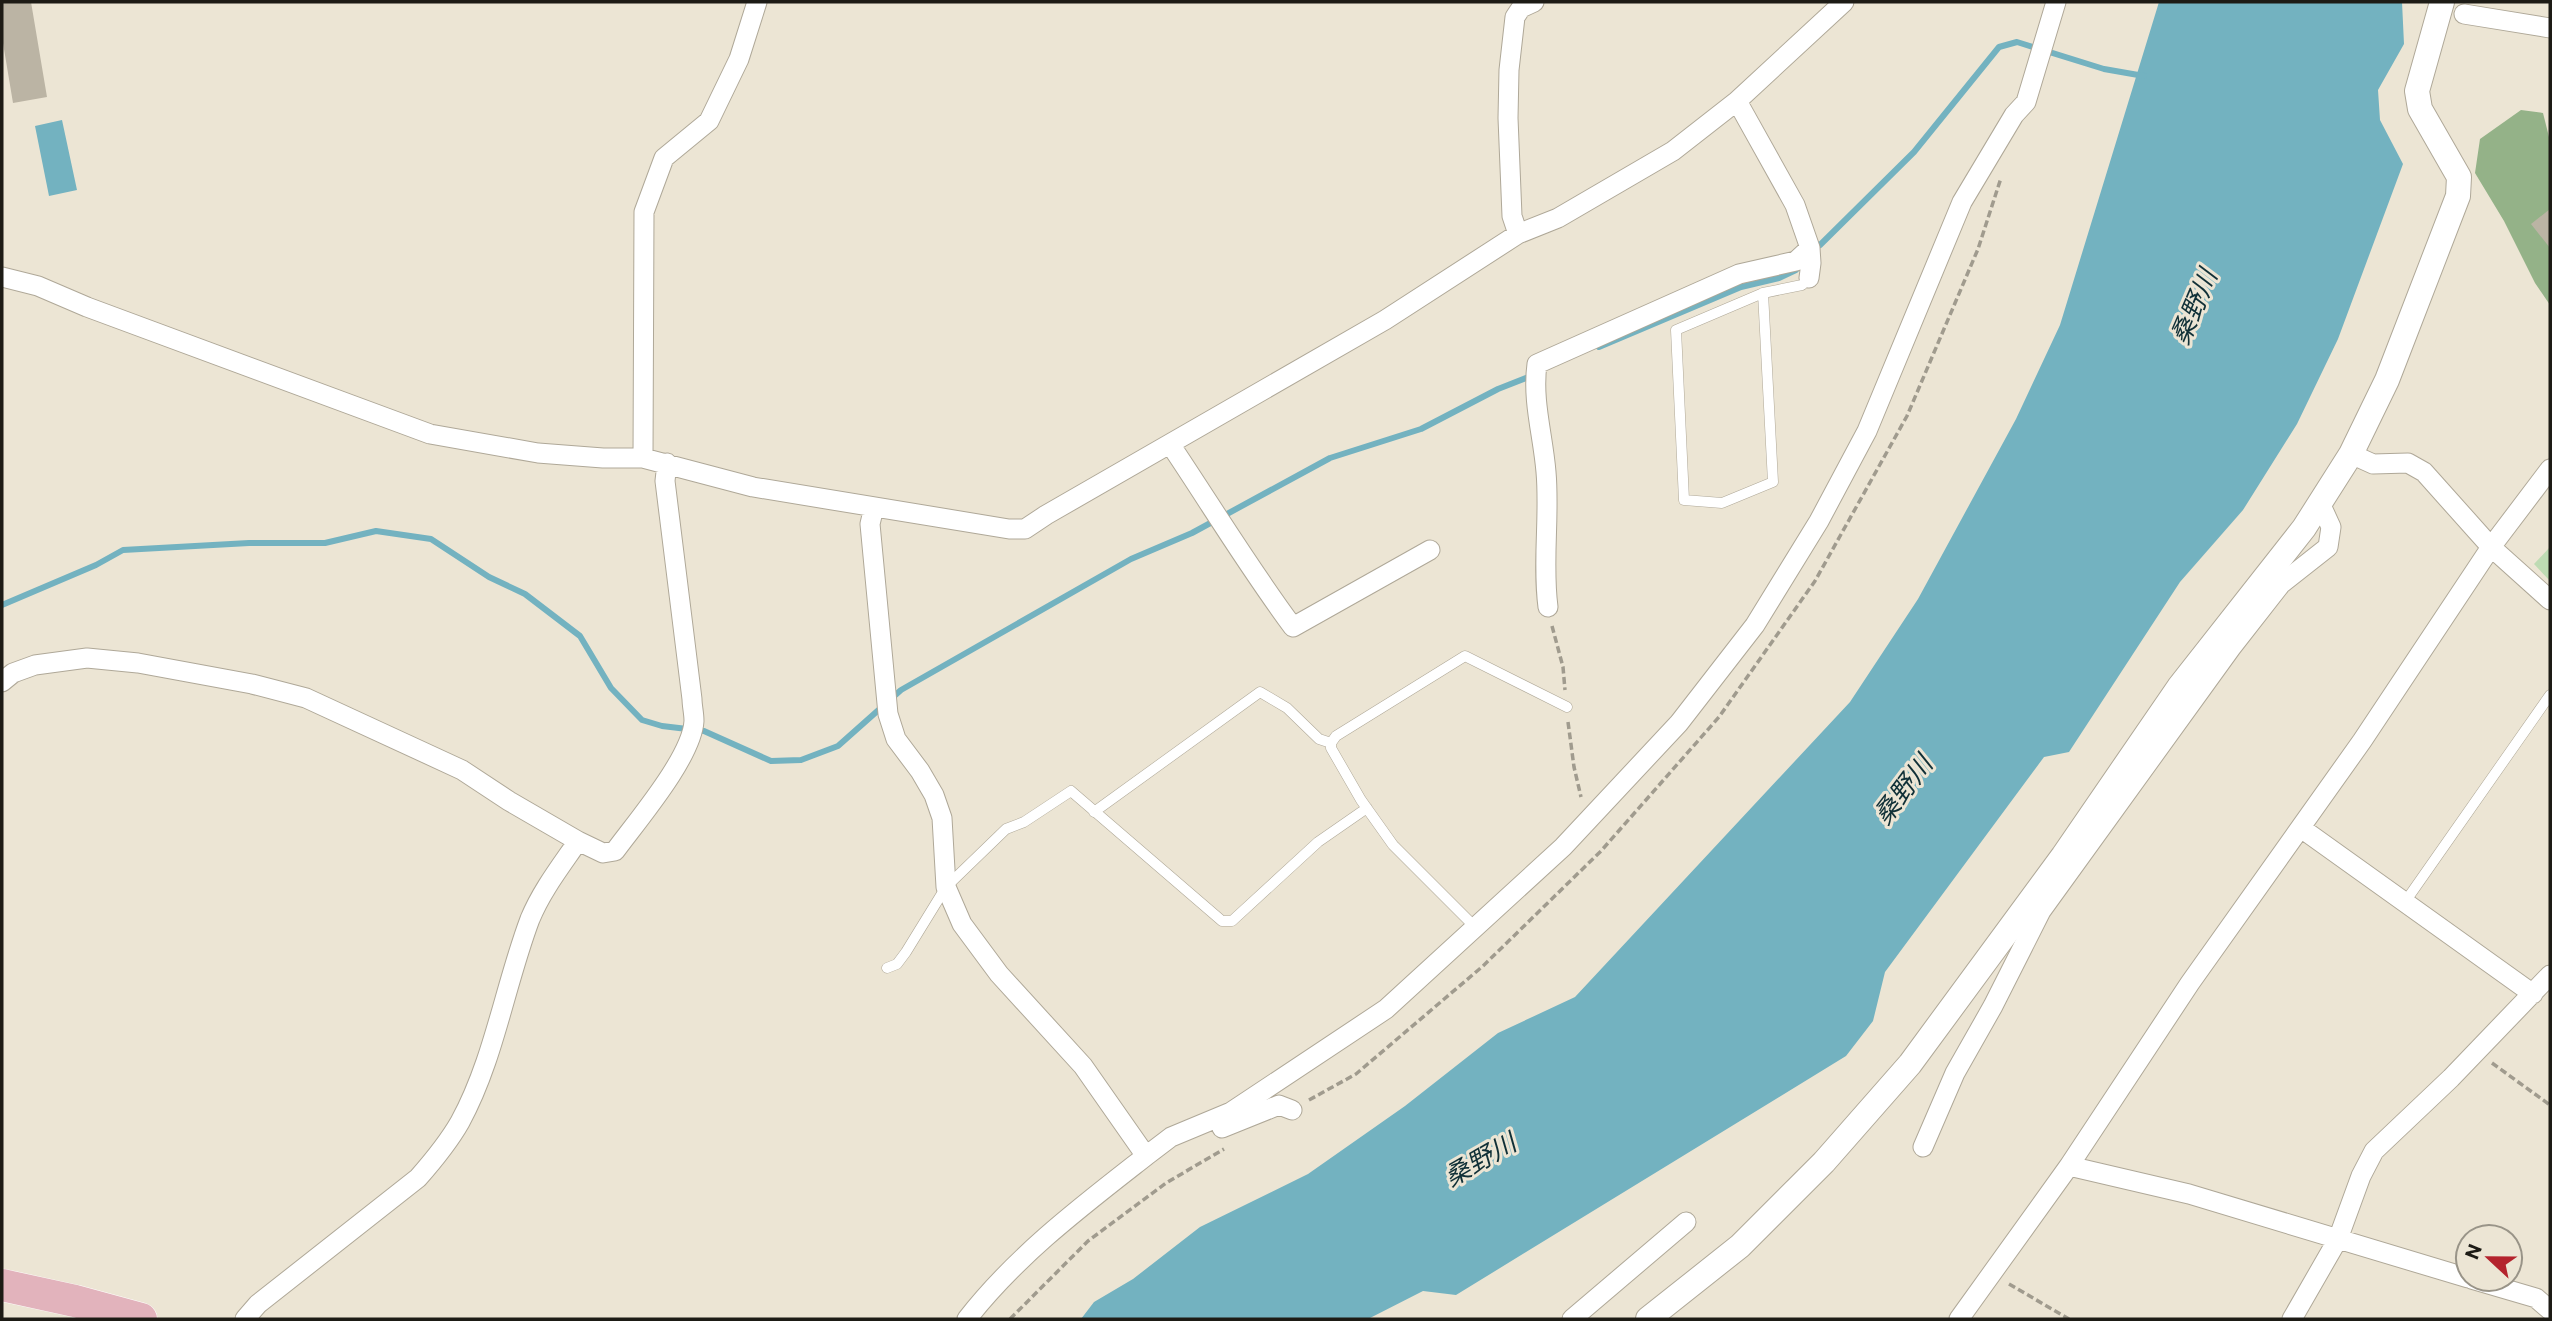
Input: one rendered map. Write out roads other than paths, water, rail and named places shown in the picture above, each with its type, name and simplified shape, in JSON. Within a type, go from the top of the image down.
[{"type":"main road","points":[[2,1285],[71,1310],[141,1319]]},
{"type":"street","points":[[643,458],[644,212],[664,158],[709,121],[740,59],[757,2]]},
{"type":"street","points":[[1518,234],[1512,216],[1509,70],[1515,17],[1521,8],[1534,2]]},
{"type":"street","points":[[2,277],[38,286],[87,307],[430,435],[538,453],[643,458],[753,487],[1009,529],[1025,529],[1385,320],[1518,234],[1558,218],[1673,151],[1737,101],[1844,2]]},
{"type":"street","points":[[967,1319],[986,1294],[1020,1259],[1171,1137],[1231,1112],[1375,1016],[1476,928],[1590,820],[1679,723],[1762,614],[1819,522],[1867,431],[1962,202],[2014,115],[2026,102],[2056,2]]},
{"type":"street","points":[[1648,1319],[1740,1246],[1824,1162],[1910,1064],[2038,903],[2179,687],[2304,528],[2351,454],[2387,380],[2458,196],[2459,177],[2420,109],[2417,91],[2442,2]]},
{"type":"street","points":[[2464,14],[2550,28]]},
{"type":"street","points":[[1737,101],[1795,205],[1810,248],[1809,278]]},
{"type":"street","points":[[1548,607],[1544,578],[1546,473],[1536,406],[1537,364],[1739,274],[1796,261],[1810,248]]},
{"type":"street","points":[[1170,444],[1254,575],[1293,627],[1430,550]]},
{"type":"street","points":[[2351,454],[2373,464],[2408,463],[2424,472],[2491,547],[2550,600]]},
{"type":"street","points":[[2,682],[13,673],[35,665],[87,658],[164,668],[252,684],[306,698],[462,770],[578,841],[603,853],[615,851],[669,777],[690,738],[694,722],[665,481],[667,463]]},
{"type":"street","points":[[1959,1319],[2069,1166],[2190,983],[2362,741],[2491,547],[2550,468]]},
{"type":"street","points":[[874,508],[870,524],[888,714],[896,740],[920,771],[934,795],[942,818],[946,887],[962,924],[999,974],[1083,1066],[1146,1156]]},
{"type":"street","points":[[2301,828],[2533,994]]},
{"type":"street","points":[[246,1319],[258,1304],[418,1178],[440,1154],[460,1122],[478,1080],[531,919],[543,892],[578,841]]},
{"type":"street","points":[[1923,1147],[1955,1073],[1993,1006],[2038,903]]},
{"type":"street","points":[[2292,1319],[2338,1239],[2361,1176],[2374,1151],[2476,1052],[2550,975]]},
{"type":"street","points":[[1146,1156],[1279,1105],[1292,1110]]},
{"type":"street","points":[[2069,1166],[2189,1194],[2454,1274]]},
{"type":"street","points":[[1572,1319],[1686,1222]]},
{"type":"street","points":[[2519,1293],[2536,1298],[2550,1310]]},
{"type":"lane","points":[[1763,293],[1773,482],[1722,503],[1684,500],[1676,330],[1763,293],[1802,285],[1809,278]]},
{"type":"lane","points":[[1476,928],[1393,845],[1367,808],[1331,748],[1331,743],[1336,736],[1465,656],[1567,707]]},
{"type":"lane","points":[[1094,812],[1260,692],[1287,708],[1319,739],[1331,743]]},
{"type":"lane","points":[[2405,902],[2550,695]]},
{"type":"lane","points":[[887,968],[897,964],[906,952],[946,887],[1006,829],[1024,822],[1071,791],[1222,921],[1232,921],[1318,842],[1367,808]]},
{"type":"water","name":"桑野川","points":[[2159,2],[2402,2],[2404,44],[2378,90],[2380,120],[2403,164],[2338,339],[2297,424],[2243,510],[2180,582],[2069,752],[2044,757],[1885,972],[1873,1021],[1846,1056],[1456,1295],[1423,1291],[1368,1319],[1081,1319],[1094,1302],[1133,1279],[1200,1227],[1308,1174],[1405,1106],[1498,1033],[1575,997],[1850,702],[1918,599],[2016,419],[2060,325]]},
{"type":"water","points":[[62,120],[77,190],[49,196],[35,126]]},
{"type":"waterway","points":[[1820,245],[1914,152],[1999,47],[2017,42],[2104,69],[2144,76]]},
{"type":"waterway","points":[[1599,347],[1741,287],[1779,278],[1796,270]]},
{"type":"waterway","points":[[2,605],[96,565],[123,550],[249,543],[325,543],[376,531],[431,539],[489,577],[525,594],[580,636],[611,688],[642,720],[662,726],[704,731],[771,761],[801,760],[838,746],[901,690],[1131,559],[1192,533],[1330,458],[1421,429],[1498,389],[1531,376]]}]
